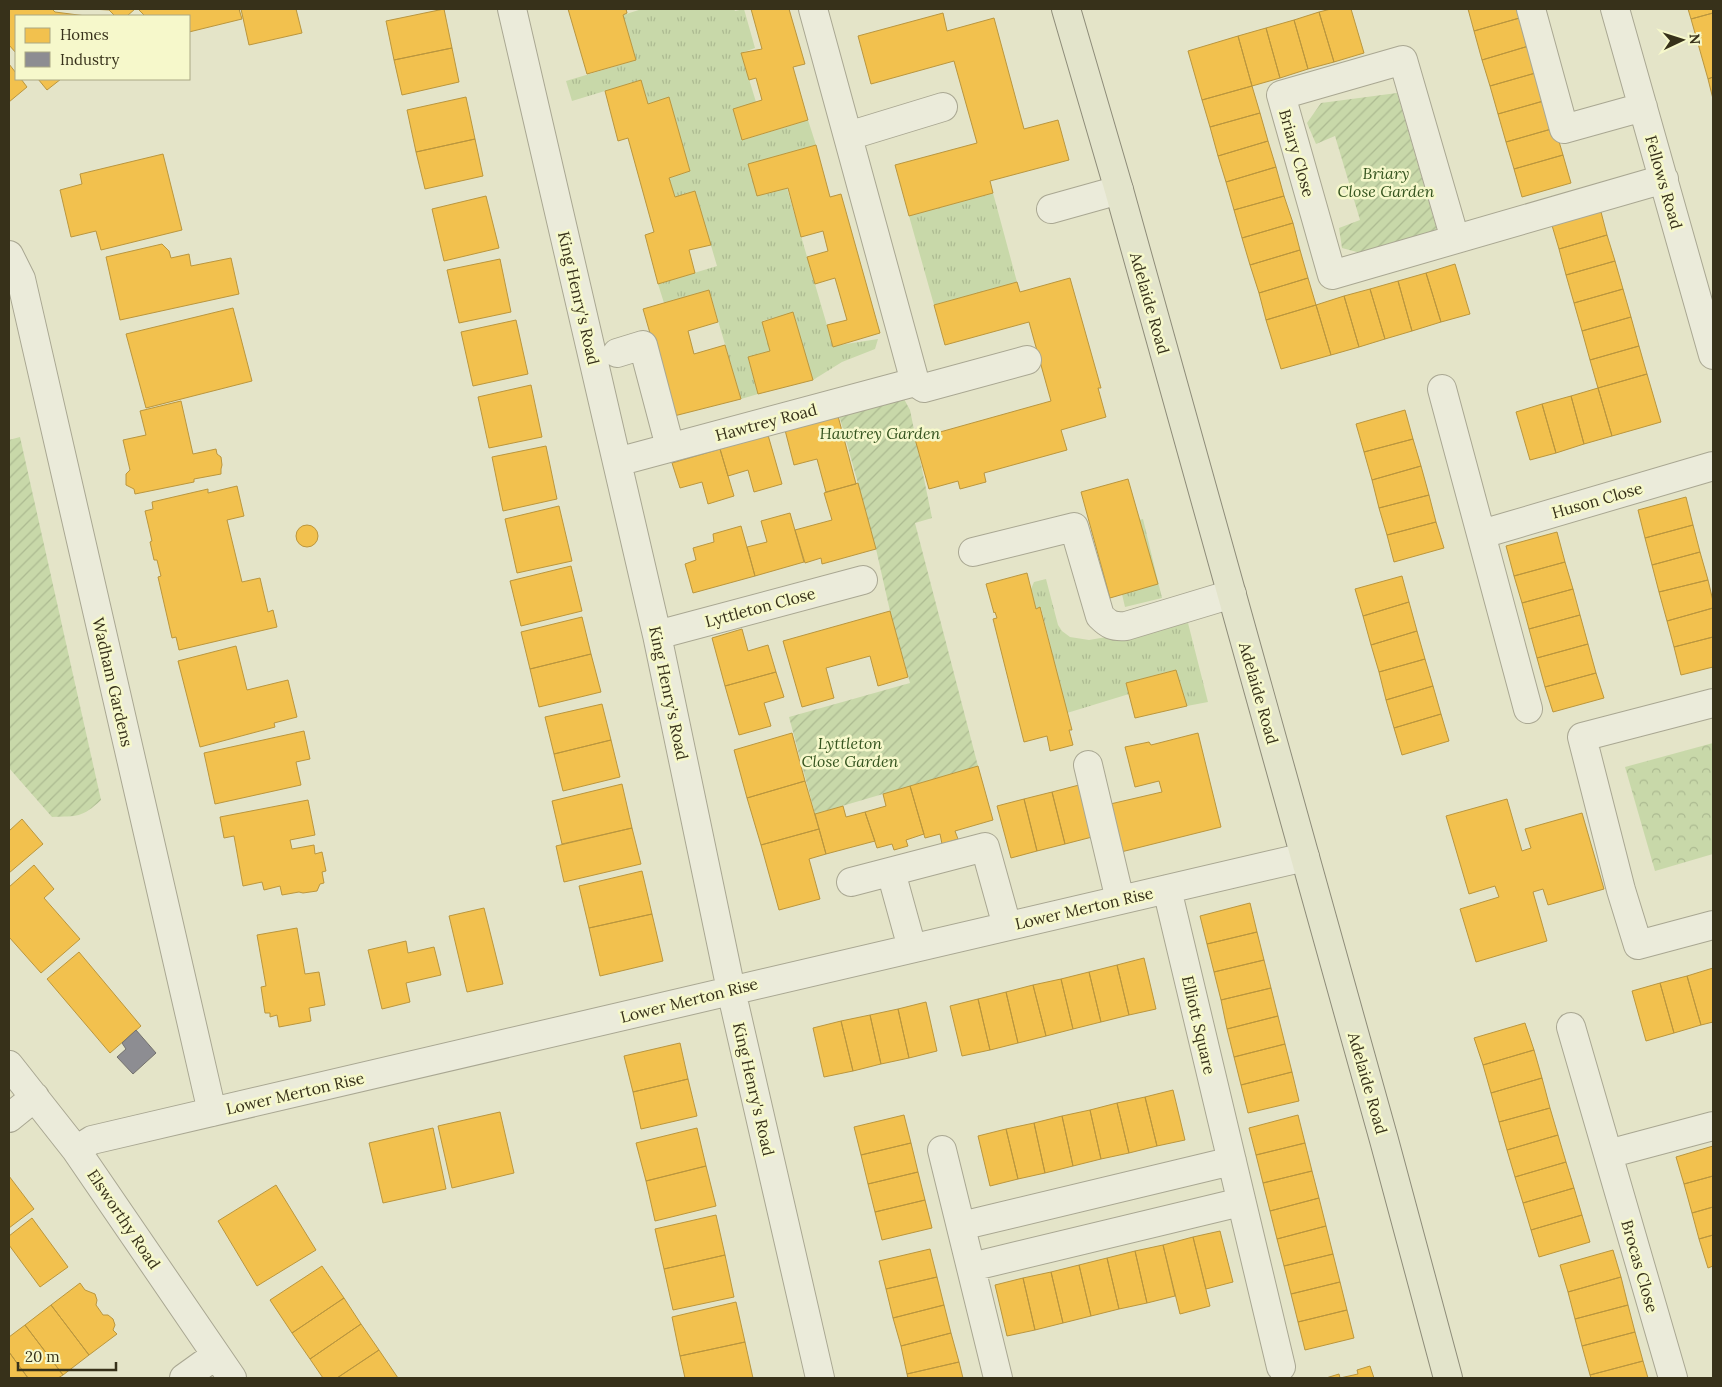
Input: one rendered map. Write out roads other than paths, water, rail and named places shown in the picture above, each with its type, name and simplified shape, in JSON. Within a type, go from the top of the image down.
[{"type":"main road","name":"Adelaide Road","points":[[1066,9],[1119,190],[1232,594],[1389,1158],[1448,1378]]},
{"type":"street","name":"King Henry's Road","points":[[512,9],[657,635],[731,990],[820,1378]]},
{"type":"street","points":[[813,9],[915,382]]},
{"type":"street","points":[[1531,9],[1564,129],[1643,107]]},
{"type":"street","name":"Fellows Road","points":[[1615,9],[1713,355]]},
{"type":"street","name":"Briary Close","points":[[1455,239],[1403,60],[1281,95],[1332,275],[1664,179]]},
{"type":"street","points":[[848,136],[943,107]]},
{"type":"street","points":[[1051,210],[1119,190]]},
{"type":"street","name":"Wadham Gardens","points":[[9,255],[21,279],[212,1112]]},
{"type":"street","points":[[617,353],[643,345],[670,447]]},
{"type":"street","name":"Hawtrey Road","points":[[617,462],[915,382],[924,388],[1027,360]]},
{"type":"street","points":[[1442,389],[1528,709]]},
{"type":"street","name":"Huson Close","points":[[1482,534],[1713,466]]},
{"type":"street","points":[[972,552],[1074,527],[1100,616],[1110,626],[1126,626],[1232,594]]},
{"type":"street","name":"Lyttleton Close","points":[[657,635],[863,580]]},
{"type":"street","points":[[1713,703],[1582,737],[1638,945],[1713,925]]},
{"type":"street","points":[[1088,765],[1120,900]]},
{"type":"street","points":[[851,882],[985,847],[1007,926]]},
{"type":"street","name":"Lower Merton Rise","points":[[76,1150],[92,1140],[1305,857]]},
{"type":"street","points":[[891,872],[912,948]]},
{"type":"street","name":"Elliott Square","points":[[1167,889],[1281,1367]]},
{"type":"street","name":"Brocas Close","points":[[1571,1027],[1673,1378]]},
{"type":"street","name":"Elsworthy Road","points":[[9,1065],[76,1150],[232,1378]]},
{"type":"street","points":[[9,1118],[35,1097]]},
{"type":"street","points":[[1608,1154],[1713,1126]]},
{"type":"street","points":[[942,1150],[998,1378]]},
{"type":"street","points":[[961,1226],[1232,1161]]},
{"type":"street","points":[[970,1266],[1241,1202]]},
{"type":"street","points":[[184,1378],[216,1355]]},
{"type":"park label","name":"Briary Close Garden","points":[[1386,182]]},
{"type":"park label","name":"Hawtrey Garden","points":[[880,433]]},
{"type":"park label","name":"Lyttleton Close Garden","points":[[850,752]]}]
